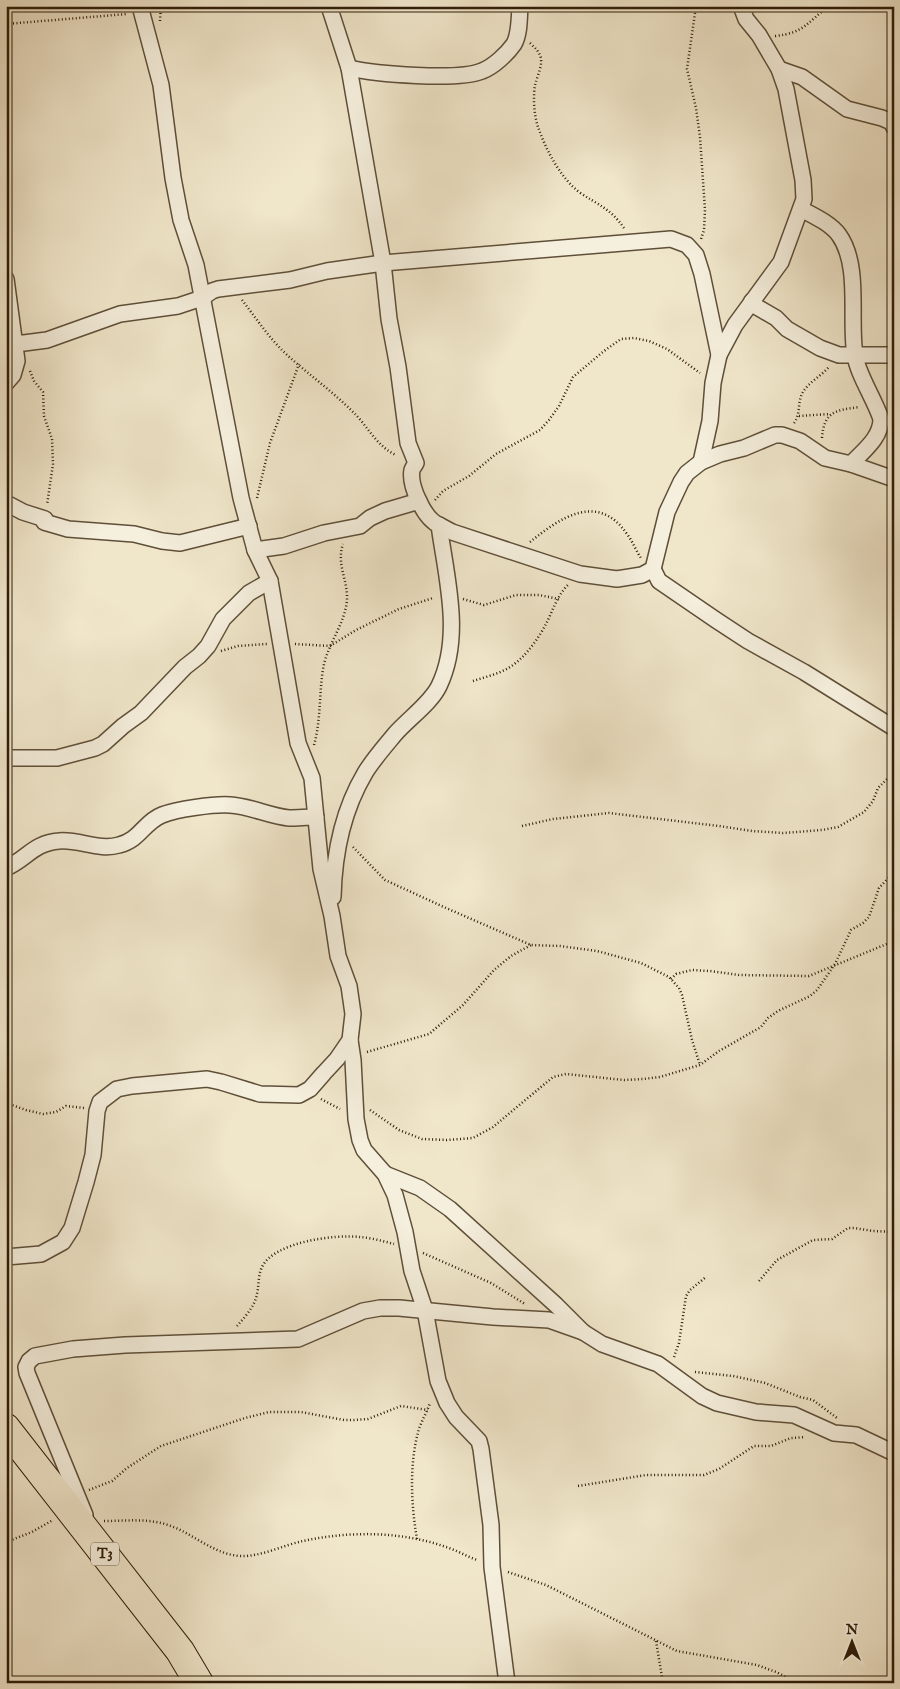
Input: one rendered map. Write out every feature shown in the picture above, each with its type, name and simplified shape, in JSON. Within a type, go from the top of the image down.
[{"type":"highway","name":"T3","points":[[6,1428],[82,1517],[180,1651],[199,1683]]},
{"type":"street","points":[[329,6],[349,68],[383,263],[389,319],[398,367],[408,443],[416,463],[412,470],[419,501],[436,524],[450,605],[452,642],[440,684],[430,700],[406,722],[366,772],[351,799],[341,835],[333,878],[332,916]]},
{"type":"street","points":[[349,68],[416,75],[474,74],[489,68],[514,43],[518,29],[520,6]]},
{"type":"street","points":[[701,462],[710,421],[713,382],[719,354],[735,325],[781,262],[804,198],[803,180],[786,89],[779,69],[759,35],[746,19],[741,6]]},
{"type":"street","points":[[140,9],[161,85],[177,199],[184,231],[196,265],[241,498],[256,550],[270,581],[298,743],[312,778],[321,869],[332,916],[338,956],[350,986],[353,1014],[350,1040],[356,1120],[360,1140],[364,1150],[384,1174],[395,1195],[405,1232],[406,1246],[425,1310],[438,1381],[447,1403],[456,1417],[479,1441],[490,1525],[492,1567],[507,1683]]},
{"type":"street","points":[[779,69],[802,77],[847,109],[882,118],[891,122],[894,127]]},
{"type":"street","points":[[801,209],[820,219],[838,235],[845,247],[851,267],[855,356],[881,419],[881,425],[876,438],[851,464]]},
{"type":"street","points":[[19,342],[47,340],[120,314],[167,308],[202,298],[212,291],[234,286],[290,280],[327,271],[383,263],[671,239],[687,245],[696,255],[702,274],[719,354]]},
{"type":"street","points":[[6,278],[19,342],[15,370],[6,383]]},
{"type":"street","points":[[752,301],[757,307],[776,318],[794,334],[820,348],[839,355],[894,355]]},
{"type":"street","points":[[894,479],[851,464],[824,458],[800,441],[782,434],[701,462],[687,473],[675,493],[667,512],[652,570],[659,581],[748,641],[804,672],[894,728]]},
{"type":"street","points":[[256,550],[284,546],[360,526],[378,514],[419,501]]},
{"type":"street","points":[[6,503],[23,512],[45,519],[44,522],[68,529],[134,534],[180,543],[248,523]]},
{"type":"street","points":[[436,524],[452,532],[580,574],[617,578],[635,577],[652,570]]},
{"type":"street","points":[[6,758],[57,758],[95,748],[141,713],[208,646],[223,619],[250,593],[270,581]]},
{"type":"street","points":[[6,868],[18,862],[39,845],[50,842],[60,840],[111,847],[128,843],[136,838],[153,820],[162,815],[194,809],[228,805],[289,818],[316,817]]},
{"type":"street","points":[[6,1257],[41,1254],[63,1242],[72,1228],[93,1155],[97,1111],[100,1102],[117,1089],[207,1080],[221,1082],[260,1094],[299,1095],[310,1089],[337,1059],[350,1040]]},
{"type":"street","points":[[384,1174],[420,1188],[450,1209],[583,1332],[602,1344],[658,1364],[702,1396],[717,1403],[756,1412],[794,1415],[837,1426],[894,1454]]},
{"type":"street","points":[[82,1517],[27,1373],[26,1367],[35,1356],[73,1349],[126,1345],[298,1339],[363,1311],[380,1308],[549,1320],[583,1332]]},
{"type":"path","points":[[696,6],[687,69],[696,108],[703,179],[704,230],[696,255]]},
{"type":"path","points":[[759,35],[768,37],[796,33],[829,6]]},
{"type":"path","points":[[6,24],[140,9]]},
{"type":"path","points":[[518,29],[539,52],[541,58],[535,88],[535,112],[538,126],[557,167],[575,188],[600,204],[617,219],[631,241]]},
{"type":"path","points":[[234,286],[238,295],[269,335],[287,354],[355,414],[384,447],[392,453],[416,463]]},
{"type":"path","points":[[436,524],[430,513],[432,504],[443,491],[469,476],[496,454],[540,430],[559,406],[573,376],[621,339],[634,338],[649,341],[667,350],[713,382]]},
{"type":"path","points":[[19,342],[32,376],[44,395],[44,416],[52,439],[53,464],[45,519]]},
{"type":"path","points":[[782,434],[796,422],[799,416],[801,396],[804,390],[823,374],[839,355]]},
{"type":"path","points":[[248,523],[256,500],[270,443],[299,364]]},
{"type":"path","points":[[799,416],[830,414],[847,409],[876,406]]},
{"type":"path","points":[[817,454],[821,443],[823,424],[830,414]]},
{"type":"path","points":[[521,554],[526,546],[559,521],[585,510],[594,511],[614,520],[628,534],[652,570]]},
{"type":"path","points":[[313,749],[320,710],[323,668],[346,603],[347,590],[341,568],[340,550],[347,537],[360,526]]},
{"type":"path","points":[[474,681],[510,667],[520,659],[542,631],[564,589],[580,574]]},
{"type":"path","points":[[459,598],[484,605],[516,595],[539,595],[558,599]]},
{"type":"path","points":[[199,656],[238,646],[280,643],[330,646],[356,630],[399,609],[433,598]]},
{"type":"path","points":[[522,826],[554,819],[609,813],[752,831],[783,833],[822,830],[838,827],[864,812],[873,801],[878,788],[894,772]]},
{"type":"path","points":[[341,835],[385,880],[531,945],[560,946],[610,954],[641,963],[671,979],[682,995],[692,1040],[700,1065]]},
{"type":"path","points":[[355,1099],[399,1130],[422,1139],[473,1138],[493,1127],[552,1077],[566,1074],[624,1080],[643,1079],[660,1077],[700,1065],[719,1051],[750,1034],[778,1011],[810,996],[817,990],[834,966],[851,930],[864,923],[869,917],[879,888],[894,872]]},
{"type":"path","points":[[671,979],[676,974],[692,970],[739,975],[809,976],[894,941]]},
{"type":"path","points":[[353,1060],[358,1054],[429,1034],[463,1005],[494,970],[511,956],[531,945]]},
{"type":"path","points":[[6,1081],[11,1104]]},
{"type":"path","points":[[310,1089],[316,1098],[333,1105],[356,1120]]},
{"type":"path","points":[[6,1103],[43,1114],[56,1112],[66,1106],[97,1111]]},
{"type":"path","points":[[759,1281],[777,1260],[814,1240],[832,1238],[848,1228],[894,1232]]},
{"type":"path","points":[[227,1342],[232,1330],[251,1309],[257,1296],[261,1269],[266,1261],[277,1252],[300,1243],[340,1236],[361,1237],[406,1246],[440,1259],[491,1283],[549,1320]]},
{"type":"path","points":[[658,1364],[671,1365],[679,1342],[686,1296],[690,1290],[706,1277]]},
{"type":"path","points":[[578,1486],[646,1475],[704,1475],[719,1469],[754,1446],[771,1446],[791,1438],[837,1426],[820,1404],[813,1400],[800,1397],[765,1383],[733,1376],[693,1372]]},
{"type":"path","points":[[418,1539],[413,1510],[413,1479],[418,1434],[438,1381]]},
{"type":"path","points":[[82,1517],[96,1488],[112,1481],[127,1468],[160,1446],[245,1418],[269,1412],[301,1412],[333,1419],[354,1420],[368,1419],[401,1406],[428,1410]]},
{"type":"path","points":[[6,1542],[32,1532],[54,1519],[82,1517],[150,1520],[188,1533],[220,1552],[240,1556],[252,1555],[303,1541],[346,1535],[385,1535],[418,1539],[446,1547],[492,1567],[532,1579],[677,1651],[757,1665],[798,1683]]},
{"type":"path","points":[[656,1641],[663,1683]]}]
